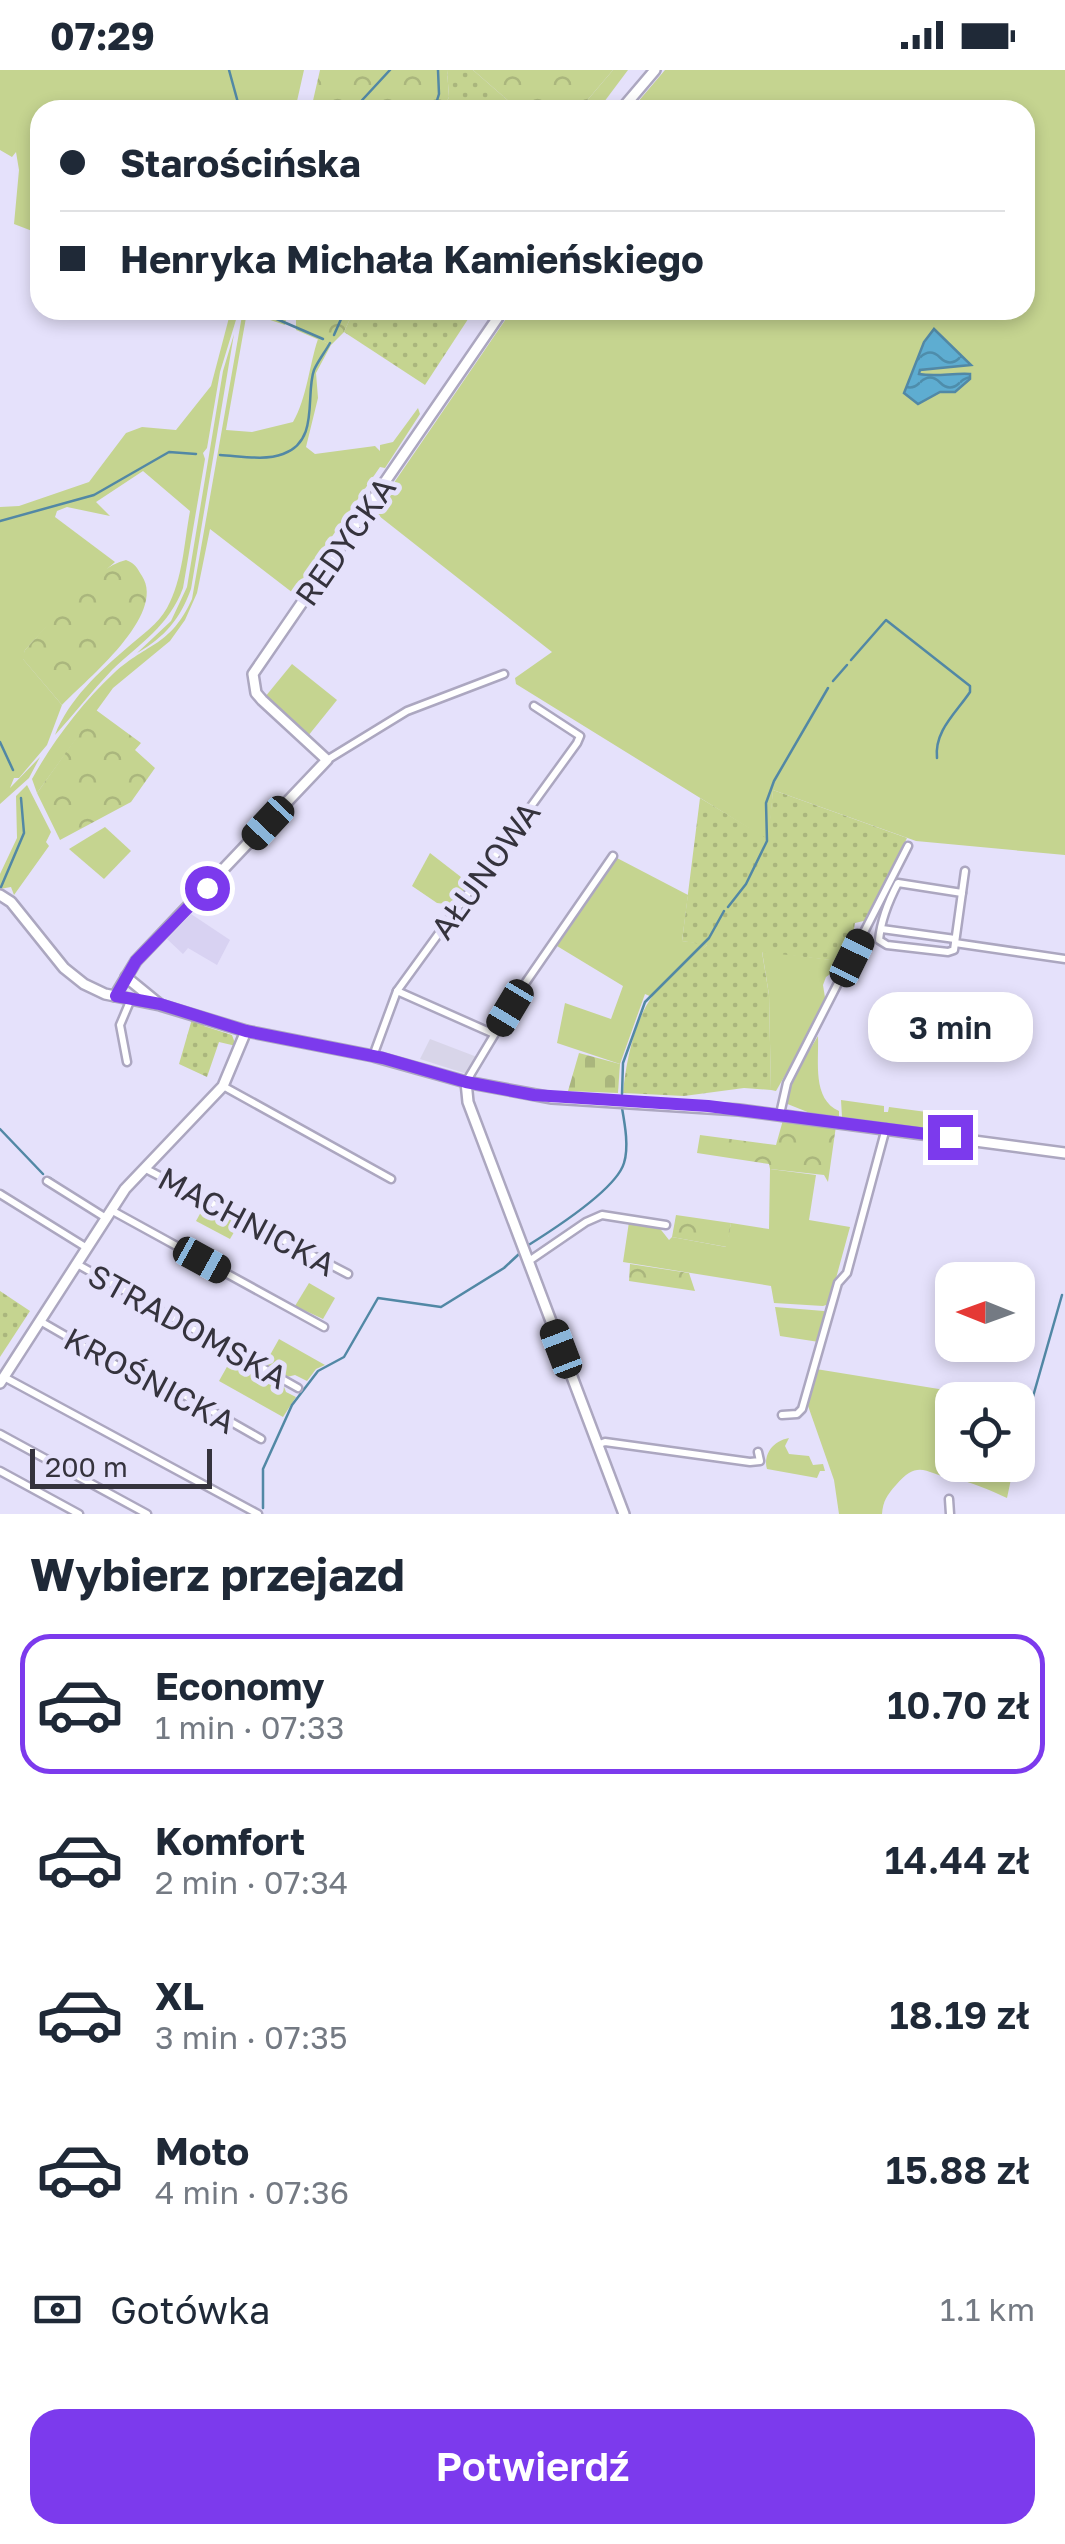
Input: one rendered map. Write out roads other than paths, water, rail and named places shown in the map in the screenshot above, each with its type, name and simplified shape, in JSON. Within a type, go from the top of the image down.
[{"type":"street","points":[[630,100],[655,70]]},
{"type":"street","name":"REDYCKA","points":[[327,760],[262,700],[256,693],[253,674],[496,320]]},
{"type":"street","points":[[116,996],[136,961],[327,760],[407,711],[504,674]]},
{"type":"street","name":"AŁUNOWA","points":[[373,1056],[397,992],[577,744],[580,736],[534,706]]},
{"type":"street","points":[[780,1114],[787,1083],[908,846]]},
{"type":"street","points":[[613,856],[494,1034],[466,1082],[466,1098],[624,1514]]},
{"type":"street","points":[[962,893],[898,883],[883,913],[879,940],[954,950],[955,941],[962,893],[965,871]]},
{"type":"street","points":[[0,894],[74,977],[95,990],[160,1004],[246,1031],[552,1098],[780,1114],[1065,1154]]},
{"type":"street","points":[[882,929],[1065,959]]},
{"type":"street","points":[[126,977],[160,1004]]},
{"type":"street","points":[[397,992],[494,1034]]},
{"type":"street","points":[[128,1062],[120,1025],[131,1000]]},
{"type":"street","points":[[246,1031],[223,1086],[126,1189],[2,1380],[258,1514]]},
{"type":"street","points":[[223,1086],[391,1179]]},
{"type":"street","points":[[782,1415],[797,1414],[802,1409],[838,1283],[847,1272],[886,1128]]},
{"type":"street","name":"MACHNICKA","points":[[146,1168],[348,1274]]},
{"type":"street","points":[[47,1181],[324,1327]]},
{"type":"street","points":[[0,1194],[87,1248]]},
{"type":"street","points":[[528,1261],[597,1216],[666,1225]]},
{"type":"street","name":"STRADOMSKA","points":[[77,1264],[298,1388]]},
{"type":"street","name":"KROŚNICKA","points":[[40,1321],[158,1389],[176,1390],[261,1439]]},
{"type":"street","points":[[0,1434],[147,1514]]},
{"type":"street","points":[[598,1445],[605,1442],[750,1462],[760,1460],[758,1452]]},
{"type":"street","points":[[0,1471],[80,1514]]},
{"type":"street","points":[[949,1499],[950,1514]]},
{"type":"water","points":[[934,329],[971,365],[920,370],[919,374],[970,374],[970,379],[955,392],[940,392],[918,404],[904,393],[924,342]]},
{"type":"waterway","points":[[229,70],[237,100]]},
{"type":"waterway","points":[[362,100],[390,70]]},
{"type":"waterway","points":[[437,100],[438,70]]},
{"type":"waterway","points":[[279,320],[323,339]]},
{"type":"waterway","points":[[334,335],[341,320]]},
{"type":"waterway","points":[[220,455],[268,457],[295,448],[307,428],[314,370],[330,343]]},
{"type":"waterway","points":[[0,521],[94,495],[169,452],[196,454]]},
{"type":"waterway","points":[[851,660],[886,620],[970,686],[970,692],[942,731],[937,758]]},
{"type":"waterway","points":[[833,681],[847,665]]},
{"type":"waterway","points":[[728,907],[746,884],[767,841],[766,803],[774,781],[828,688]]},
{"type":"waterway","points":[[0,742],[13,770]]},
{"type":"waterway","points":[[1,887],[24,833],[21,798]]},
{"type":"waterway","points":[[622,1094],[623,1063],[645,1002],[709,938],[724,911]]},
{"type":"waterway","points":[[527,1246],[582,1209],[619,1174],[626,1150],[622,1108]]},
{"type":"waterway","points":[[0,1129],[43,1174]]},
{"type":"waterway","points":[[50,1178],[67,1190]]},
{"type":"waterway","points":[[78,1197],[102,1212]]},
{"type":"waterway","points":[[263,1508],[263,1469],[292,1405],[318,1371],[344,1357],[378,1298],[441,1307],[504,1268],[519,1254]]},
{"type":"waterway","points":[[1035,1390],[1062,1295]]}]
